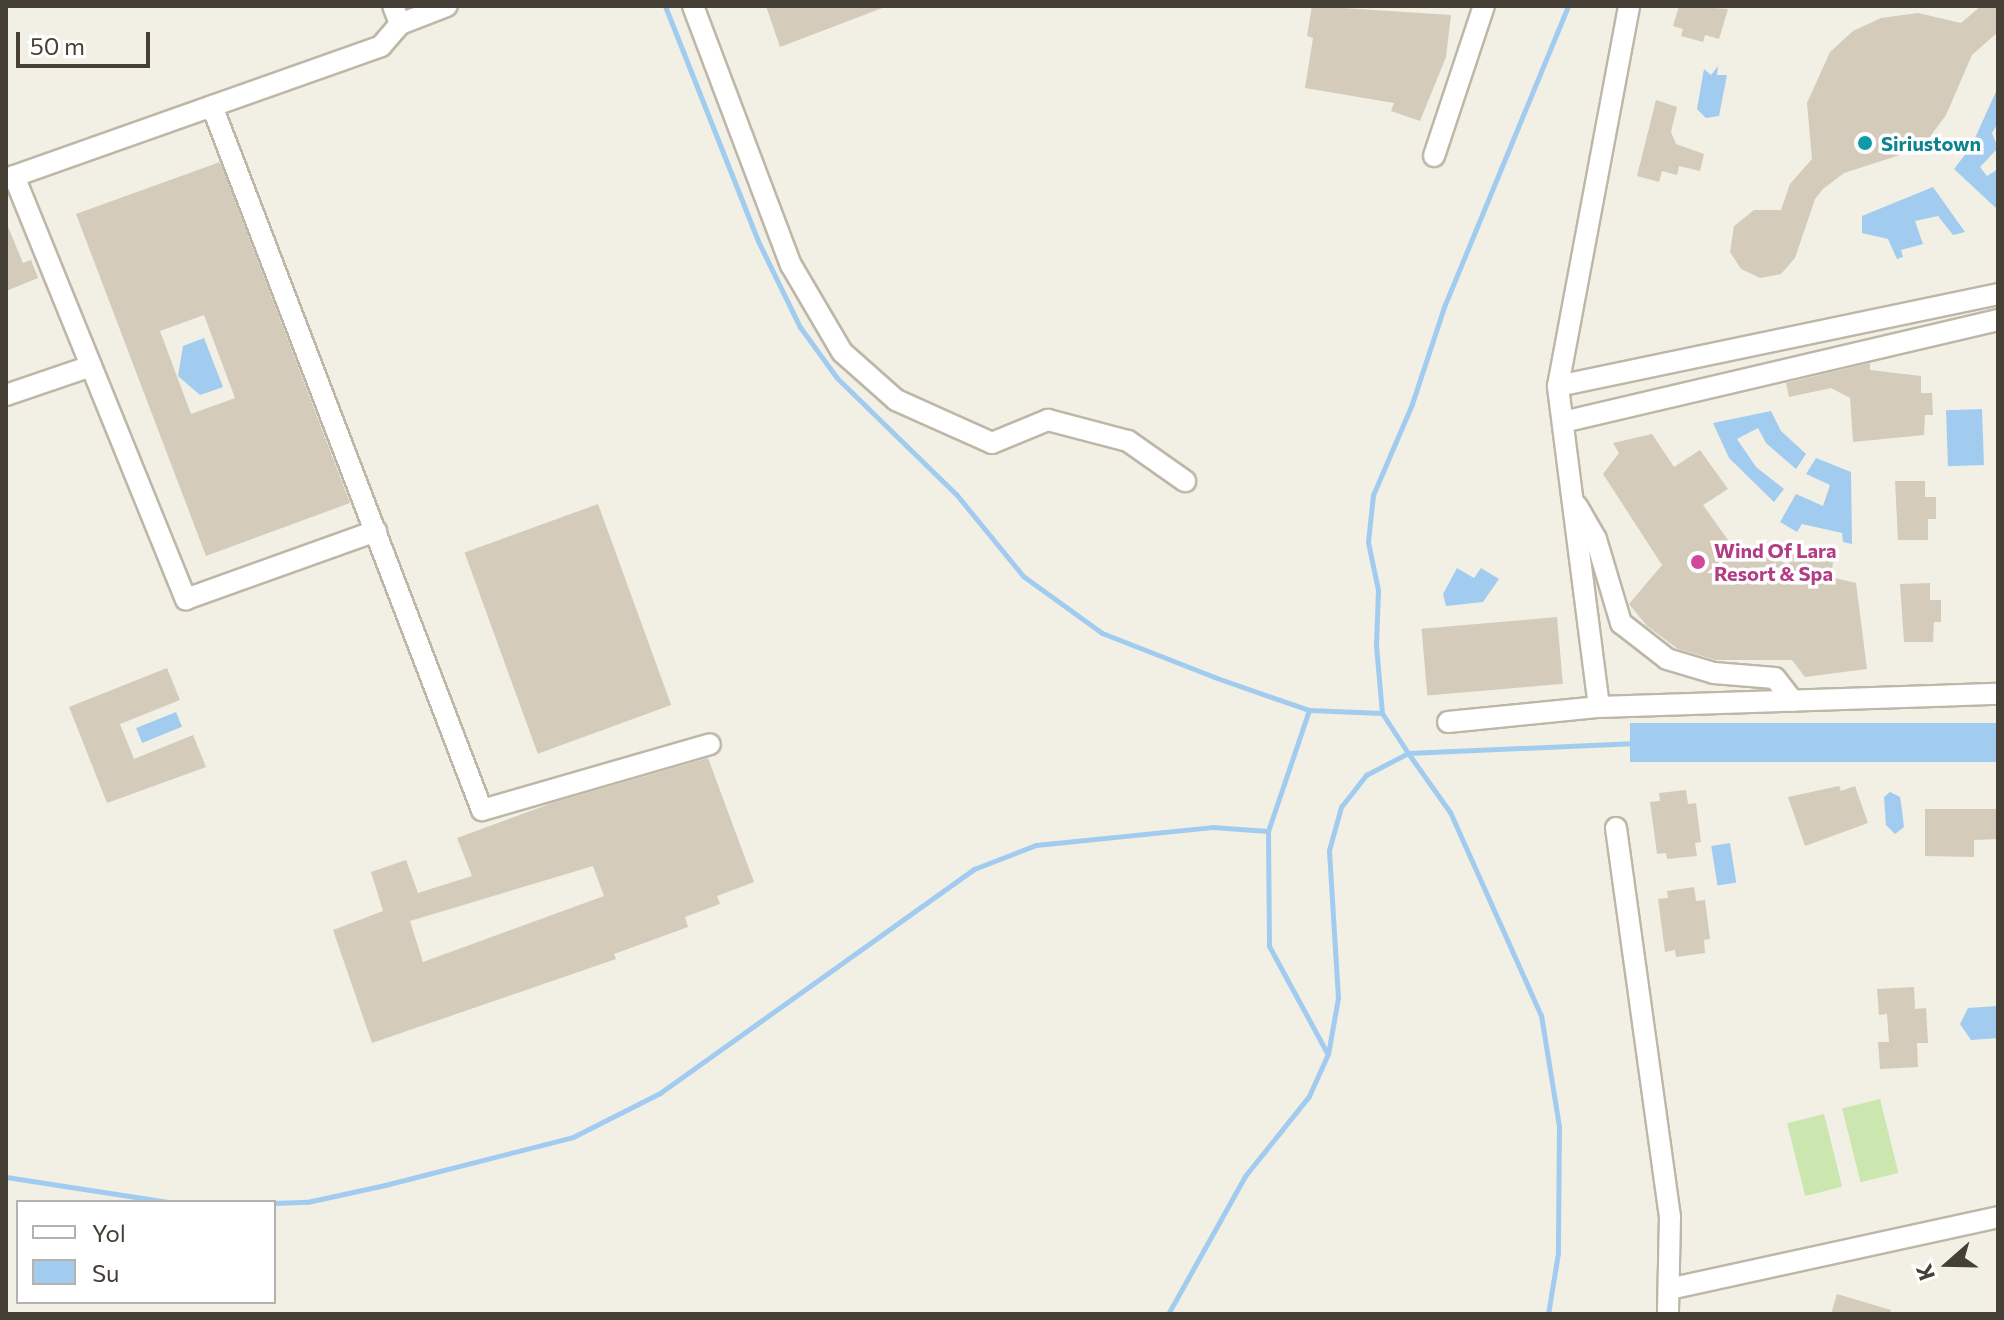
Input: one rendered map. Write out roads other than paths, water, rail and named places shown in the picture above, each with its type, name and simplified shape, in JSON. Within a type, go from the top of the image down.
[{"type":"street","points":[[376,531],[186,599],[10,178],[381,46],[397,15],[447,6]]},
{"type":"street","points":[[693,6],[791,265],[842,352],[896,400],[992,443],[1048,420],[1128,441],[1185,481]]},
{"type":"street","points":[[1434,156],[1484,6]]},
{"type":"street","points":[[1599,707],[1558,386],[1629,6]]},
{"type":"street","points":[[212,106],[482,810],[710,744]]},
{"type":"street","points":[[1558,386],[1998,294]]},
{"type":"street","points":[[1563,422],[1998,320]]},
{"type":"street","points":[[6,395],[91,366]]},
{"type":"street","points":[[1572,497],[1596,539],[1621,623],[1667,659],[1714,673],[1775,678],[1793,701]]},
{"type":"street","points":[[1448,722],[1599,707],[1998,694]]},
{"type":"street","points":[[1616,828],[1670,1216],[1668,1314]]},
{"type":"street","points":[[1669,1289],[1998,1217]]},
{"type":"water","points":[[1718,66],[1717,75],[1727,75],[1719,116],[1706,118],[1697,109],[1704,69],[1711,75]]},
{"type":"water","points":[[1998,87],[1998,123],[1992,133],[1998,148],[1980,167],[1987,176],[1998,169],[1998,210],[1954,169],[1971,147]]},
{"type":"water","points":[[1933,187],[1965,232],[1953,235],[1938,216],[1915,221],[1923,244],[1901,250],[1903,257],[1897,259],[1888,239],[1862,233],[1862,216]]},
{"type":"water","points":[[204,338],[223,387],[200,395],[178,376],[183,346]]},
{"type":"water","points":[[1982,409],[1984,465],[1948,466],[1946,410]]},
{"type":"water","points":[[1771,411],[1781,431],[1806,454],[1796,469],[1766,443],[1758,428],[1737,439],[1756,467],[1784,489],[1774,502],[1729,458],[1713,423]]},
{"type":"water","points":[[1816,458],[1851,472],[1852,544],[1843,542],[1842,533],[1802,524],[1797,532],[1780,522],[1796,494],[1823,506],[1830,485],[1806,474]]},
{"type":"water","points":[[1457,568],[1474,578],[1481,568],[1499,579],[1483,602],[1446,606],[1443,594]]},
{"type":"water","points":[[176,712],[182,727],[142,743],[136,728]]},
{"type":"water","points":[[1630,723],[1998,723],[1998,762],[1630,762]]},
{"type":"water","points":[[1890,792],[1900,797],[1902,810],[1904,827],[1895,834],[1886,825],[1884,797]]},
{"type":"water","points":[[1730,843],[1736,883],[1717,885],[1711,846]]},
{"type":"water","points":[[1998,1006],[1998,1038],[1971,1040],[1960,1024],[1968,1008]]},
{"type":"waterway","points":[[665,6],[758,241],[800,327],[837,378],[956,494],[1023,576],[1102,633],[1214,677],[1309,710],[1382,713]]},
{"type":"waterway","points":[[1568,6],[1444,307],[1412,404],[1373,495],[1368,542],[1378,590],[1376,645],[1382,713],[1408,753],[1637,743]]},
{"type":"waterway","points":[[1309,710],[1268,831],[1269,946],[1327,1053]]},
{"type":"waterway","points":[[1168,1314],[1245,1176],[1309,1096],[1328,1054],[1338,998],[1329,850],[1341,807],[1366,775],[1408,753],[1450,812],[1541,1015],[1559,1126],[1558,1253],[1548,1314]]},
{"type":"waterway","points":[[276,1203],[307,1202],[385,1185],[573,1137],[660,1093],[974,869],[1036,845],[1212,827],[1268,831]]},
{"type":"waterway","points":[[6,1177],[155,1200]]},
{"type":"place","name":"Siriustown","points":[[1865,143]]},
{"type":"place","name":"Wind Of Lara Resort & Spa","points":[[1698,562]]}]
